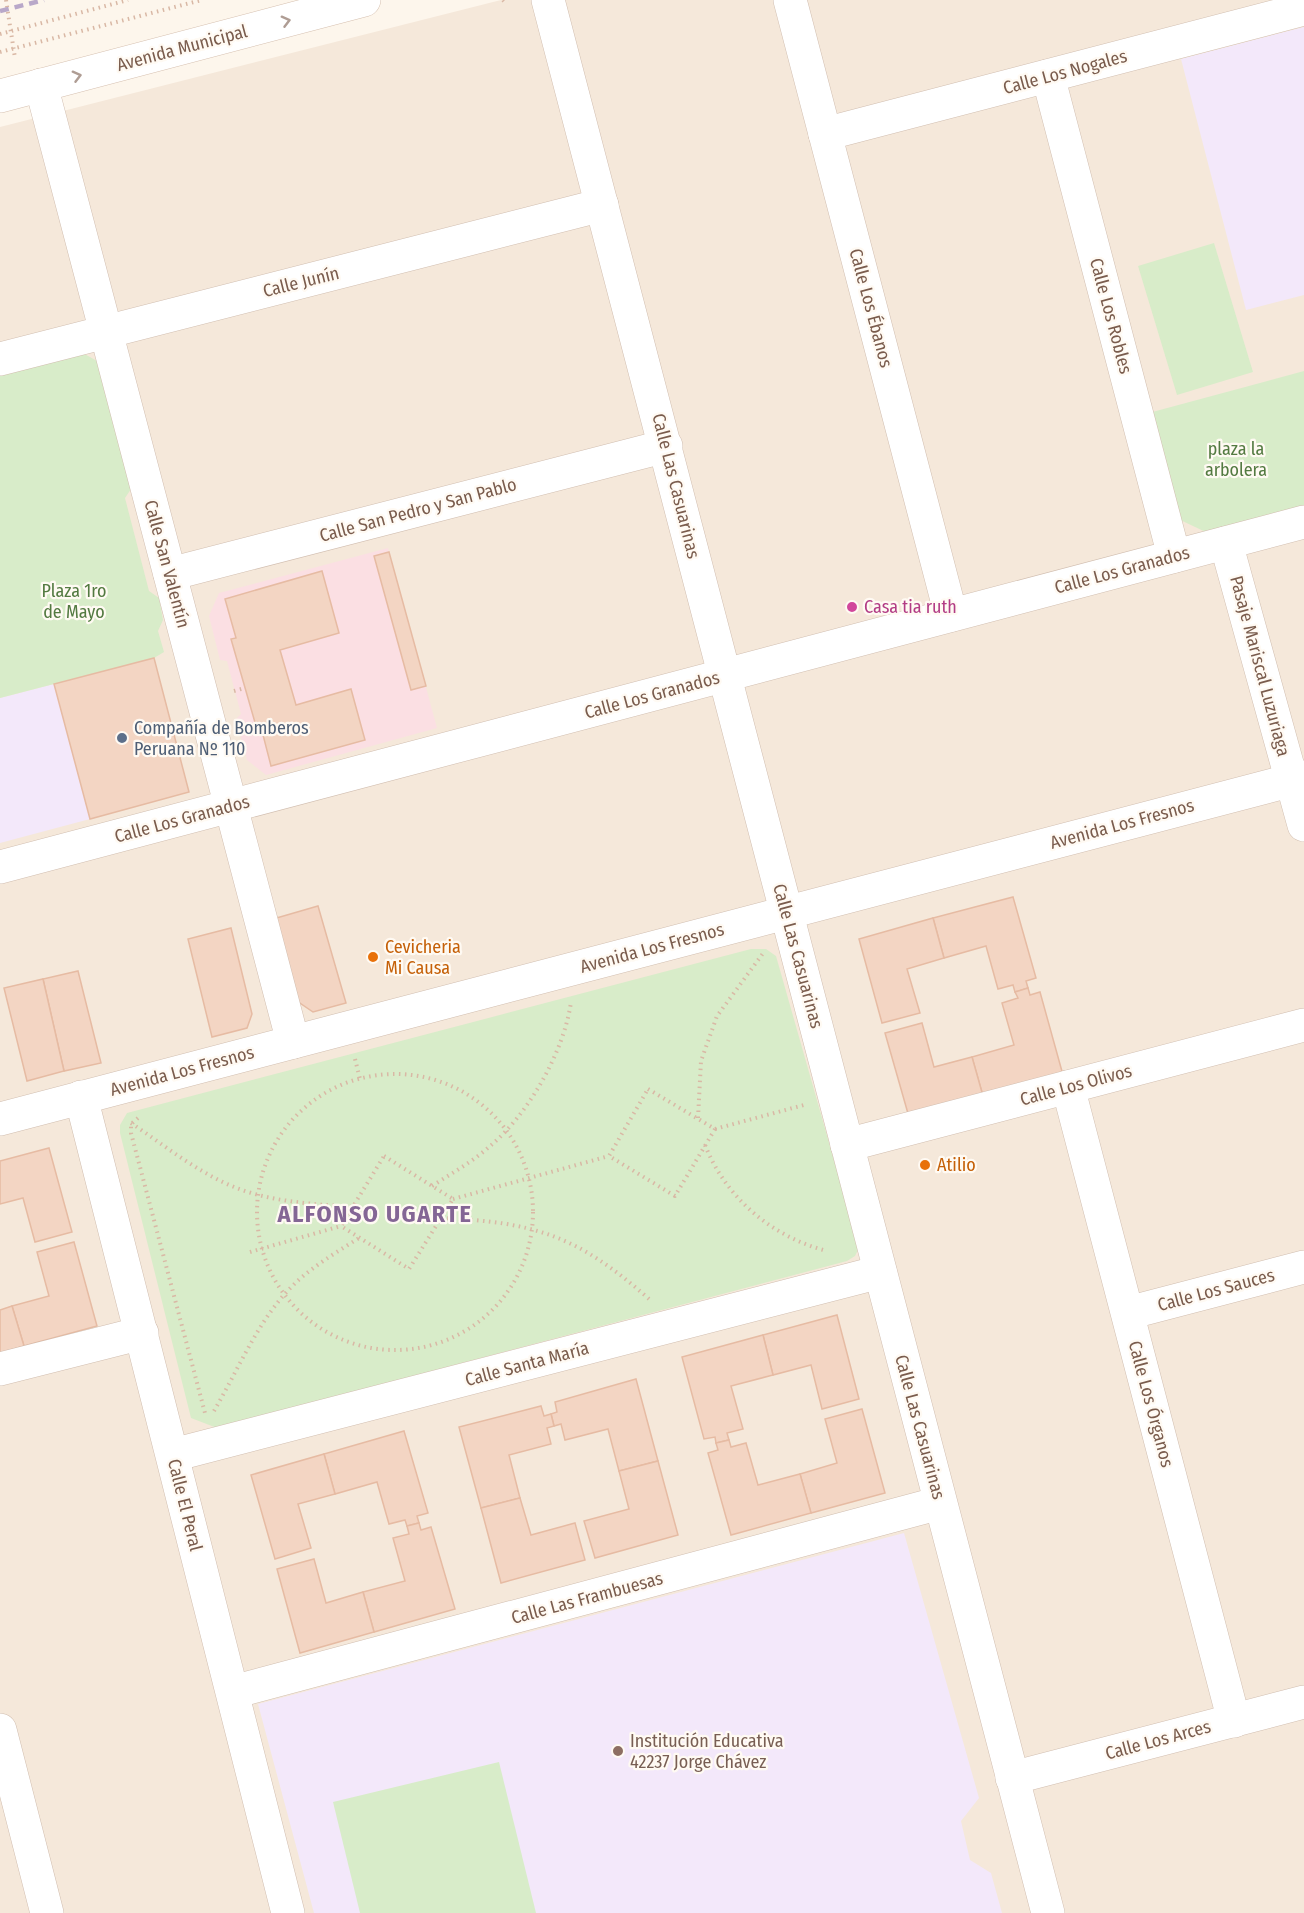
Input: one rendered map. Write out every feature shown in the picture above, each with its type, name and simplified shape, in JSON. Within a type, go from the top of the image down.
[{"type":"street","name":"Avenida Municipal","points":[[0,96],[364,0]]},
{"type":"street","name":"Calle Las Casuarinas","points":[[549,0],[1048,1913]]},
{"type":"street","name":"Calle Los Ébanos","points":[[790,0],[951,615]]},
{"type":"street","name":"Calle Los Nogales","points":[[825,134],[1304,9]]},
{"type":"street","name":"Calle Los Robles","points":[[1048,76],[1174,556]]},
{"type":"street","name":"Calle San Valentín","points":[[41,86],[293,1042]]},
{"type":"street","name":"Calle Junín","points":[[0,359],[602,205]]},
{"type":"street","name":"Calle San Pedro y San Pablo","points":[[170,574],[666,446]]},
{"type":"street","name":"Calle Los Granados","points":[[0,867],[1304,522]]},
{"type":"street","name":"Pasaje Mariscal Luzuriaga","points":[[1226,543],[1298,778],[1304,825]]},
{"type":"street","name":"Avenida Los Fresnos","points":[[0,1119],[1298,778]]},
{"type":"street","name":"Calle Los Olivos","points":[[847,1145],[1304,1025]]},
{"type":"street","name":"Calle Los Órganos","points":[[1068,1087],[1234,1720]]},
{"type":"street","name":"Calle El Peral","points":[[81,1097],[288,1913]]},
{"type":"street","name":"Calle Los Sauces","points":[[1128,1314],[1304,1267]]},
{"type":"street","name":"Calle Santa María","points":[[173,1455],[880,1272]]},
{"type":"street","points":[[0,1369],[142,1333]]},
{"type":"street","name":"Calle Las Frambuesas","points":[[233,1692],[940,1503]]},
{"type":"street","name":"Calle Los Arces","points":[[1012,1778],[1304,1702]]},
{"type":"street","points":[[0,1730],[47,1913]]},
{"type":"path","points":[[0,34],[128,0]]},
{"type":"path","points":[[0,52],[202,0]]},
{"type":"path","points":[[698,1119],[700,1061],[717,1016],[761,956],[787,912]]},
{"type":"path","points":[[755,955],[767,959]]},
{"type":"path","points":[[432,1186],[491,1146],[523,1111],[541,1083],[559,1046],[571,1005],[574,968]]},
{"type":"path","points":[[560,1008],[582,1002]]},
{"type":"path","points":[[355,1060],[367,1057]]},
{"type":"path","points":[[414,1074],[458,1088],[495,1116],[505,1131],[521,1154],[533,1198],[531,1245],[513,1287],[483,1321],[444,1344],[399,1352],[354,1346],[313,1325],[285,1295],[262,1249],[256,1205],[266,1160],[291,1121],[326,1092],[369,1075],[414,1074]]},
{"type":"path","points":[[341,1226],[409,1269],[453,1199],[609,1156],[648,1089],[715,1129]]},
{"type":"path","points":[[81,1097],[132,1124],[213,1176],[234,1186],[259,1195],[305,1203],[353,1207]]},
{"type":"path","points":[[609,1156],[675,1196],[715,1129],[807,1104]]},
{"type":"path","points":[[141,1115],[132,1124],[131,1132],[204,1412],[211,1416],[252,1340],[270,1313],[301,1278],[359,1238]]},
{"type":"path","points":[[705,1145],[731,1192],[766,1224],[809,1246],[831,1252]]},
{"type":"path","points":[[250,1252],[341,1226],[384,1156],[453,1199]]},
{"type":"path","points":[[441,1218],[486,1220],[532,1228],[558,1237],[622,1275],[655,1305]]},
{"type":"shaded area","points":[[501,0],[1304,0],[1304,1913],[0,1913],[0,127]]},
{"type":"shaded area","points":[[1304,27],[1304,295],[1246,310],[1181,59]]},
{"type":"shaded area","points":[[388,548],[437,728],[266,775],[247,760],[236,719],[241,714],[227,661],[220,660],[209,616],[219,593]]},
{"type":"shaded area","points":[[54,684],[90,819],[0,843],[0,698]]},
{"type":"shaded area","name":"Institución Educativa 42237 Jorge Chávez","points":[[904,1533],[979,1798],[961,1821],[970,1860],[991,1873],[1002,1913],[314,1913],[258,1704]]},
{"type":"green space","points":[[1214,243],[1253,372],[1177,395],[1138,266]]},
{"type":"green space","name":"Plaza 1ro de Mayo","points":[[81,352],[97,361],[131,489],[125,498],[149,591],[159,598],[163,620],[158,631],[164,652],[154,658],[0,698],[0,373]]},
{"type":"green space","name":"plaza la arbolera","points":[[1304,371],[1304,513],[1212,535],[1174,517],[1145,414]]},
{"type":"green space","points":[[751,949],[766,949],[776,956],[859,1248],[855,1256],[847,1261],[217,1428],[191,1418],[120,1133],[120,1125],[127,1113]]},
{"type":"green space","points":[[499,1762],[536,1913],[360,1913],[333,1802]]},
{"type":"building","points":[[389,552],[426,686],[411,690],[374,556]]},
{"type":"building","points":[[322,571],[339,633],[280,650],[296,705],[351,689],[365,740],[271,766],[262,731],[258,733],[231,639],[236,638],[225,599]]},
{"type":"building","name":"Compañía de Bomberos Peruana Nº 110","points":[[154,658],[189,792],[90,819],[54,684]]},
{"type":"building","points":[[1013,897],[1036,978],[1026,981],[1028,988],[1015,992],[1013,985],[998,989],[986,946],[944,958],[933,918]]},
{"type":"building","points":[[318,906],[346,1003],[313,1012],[297,1001],[273,919]]},
{"type":"building","points":[[933,918],[944,958],[907,969],[920,1013],[882,1023],[859,939]]},
{"type":"building","points":[[231,928],[252,1014],[247,1028],[212,1037],[188,939]]},
{"type":"building","points":[[78,971],[101,1063],[64,1071],[43,979]]},
{"type":"building","points":[[43,979],[64,1071],[27,1081],[4,988]]},
{"type":"building","points":[[1028,988],[1030,995],[1040,992],[1063,1075],[983,1096],[972,1057],[1014,1045],[1002,1003],[1018,998],[1015,992]]},
{"type":"building","points":[[922,1023],[934,1067],[972,1057],[983,1096],[909,1117],[885,1033]]},
{"type":"building","points":[[49,1148],[72,1232],[35,1242],[23,1198],[0,1204],[0,1161]]},
{"type":"building","points":[[74,1242],[97,1326],[24,1346],[12,1306],[49,1296],[37,1252]]},
{"type":"building","points":[[12,1306],[24,1346],[0,1353],[0,1310]]},
{"type":"building","points":[[837,1315],[859,1399],[822,1409],[811,1365],[773,1375],[763,1335]]},
{"type":"building","points":[[763,1335],[773,1375],[731,1386],[743,1429],[727,1433],[729,1440],[716,1443],[715,1437],[704,1439],[682,1357]]},
{"type":"building","points":[[636,1379],[658,1461],[619,1471],[608,1429],[565,1440],[561,1424],[554,1426],[551,1414],[557,1412],[555,1402]]},
{"type":"building","points":[[541,1406],[544,1416],[551,1414],[554,1426],[547,1428],[551,1444],[509,1455],[520,1498],[481,1508],[459,1427]]},
{"type":"building","points":[[862,1409],[885,1493],[811,1513],[800,1474],[837,1463],[825,1419]]},
{"type":"building","points":[[404,1431],[428,1513],[417,1516],[419,1523],[407,1526],[405,1520],[389,1524],[377,1482],[335,1494],[324,1454]]},
{"type":"building","points":[[729,1440],[731,1447],[746,1443],[758,1485],[800,1474],[811,1513],[731,1535],[708,1453],[718,1450],[716,1443]]},
{"type":"building","points":[[324,1454],[335,1494],[298,1504],[311,1548],[275,1559],[251,1475]]},
{"type":"building","points":[[658,1461],[678,1535],[595,1558],[584,1521],[629,1509],[619,1471]]},
{"type":"building","points":[[520,1498],[531,1535],[575,1523],[585,1560],[501,1583],[481,1508]]},
{"type":"building","points":[[419,1523],[421,1530],[431,1527],[455,1609],[374,1632],[363,1592],[405,1581],[393,1538],[409,1534],[407,1526]]},
{"type":"building","points":[[314,1559],[326,1603],[363,1592],[374,1632],[300,1653],[277,1569]]},
{"type":"railway","points":[[0,11],[44,0]]},
{"type":"place","name":"Casa tia ruth","points":[[852,607]]},
{"type":"place","name":"Compañía de Bomberos Peruana Nº 110","points":[[122,738]]},
{"type":"place","name":"Cevicheria Mi Causa","points":[[373,957]]},
{"type":"place","name":"Atilio","points":[[925,1165]]},
{"type":"place","name":"Institución Educativa 42237 Jorge Chávez","points":[[618,1751]]},
{"type":"district","name":"ALFONSO UGARTE","points":[[375,1214]]}]
